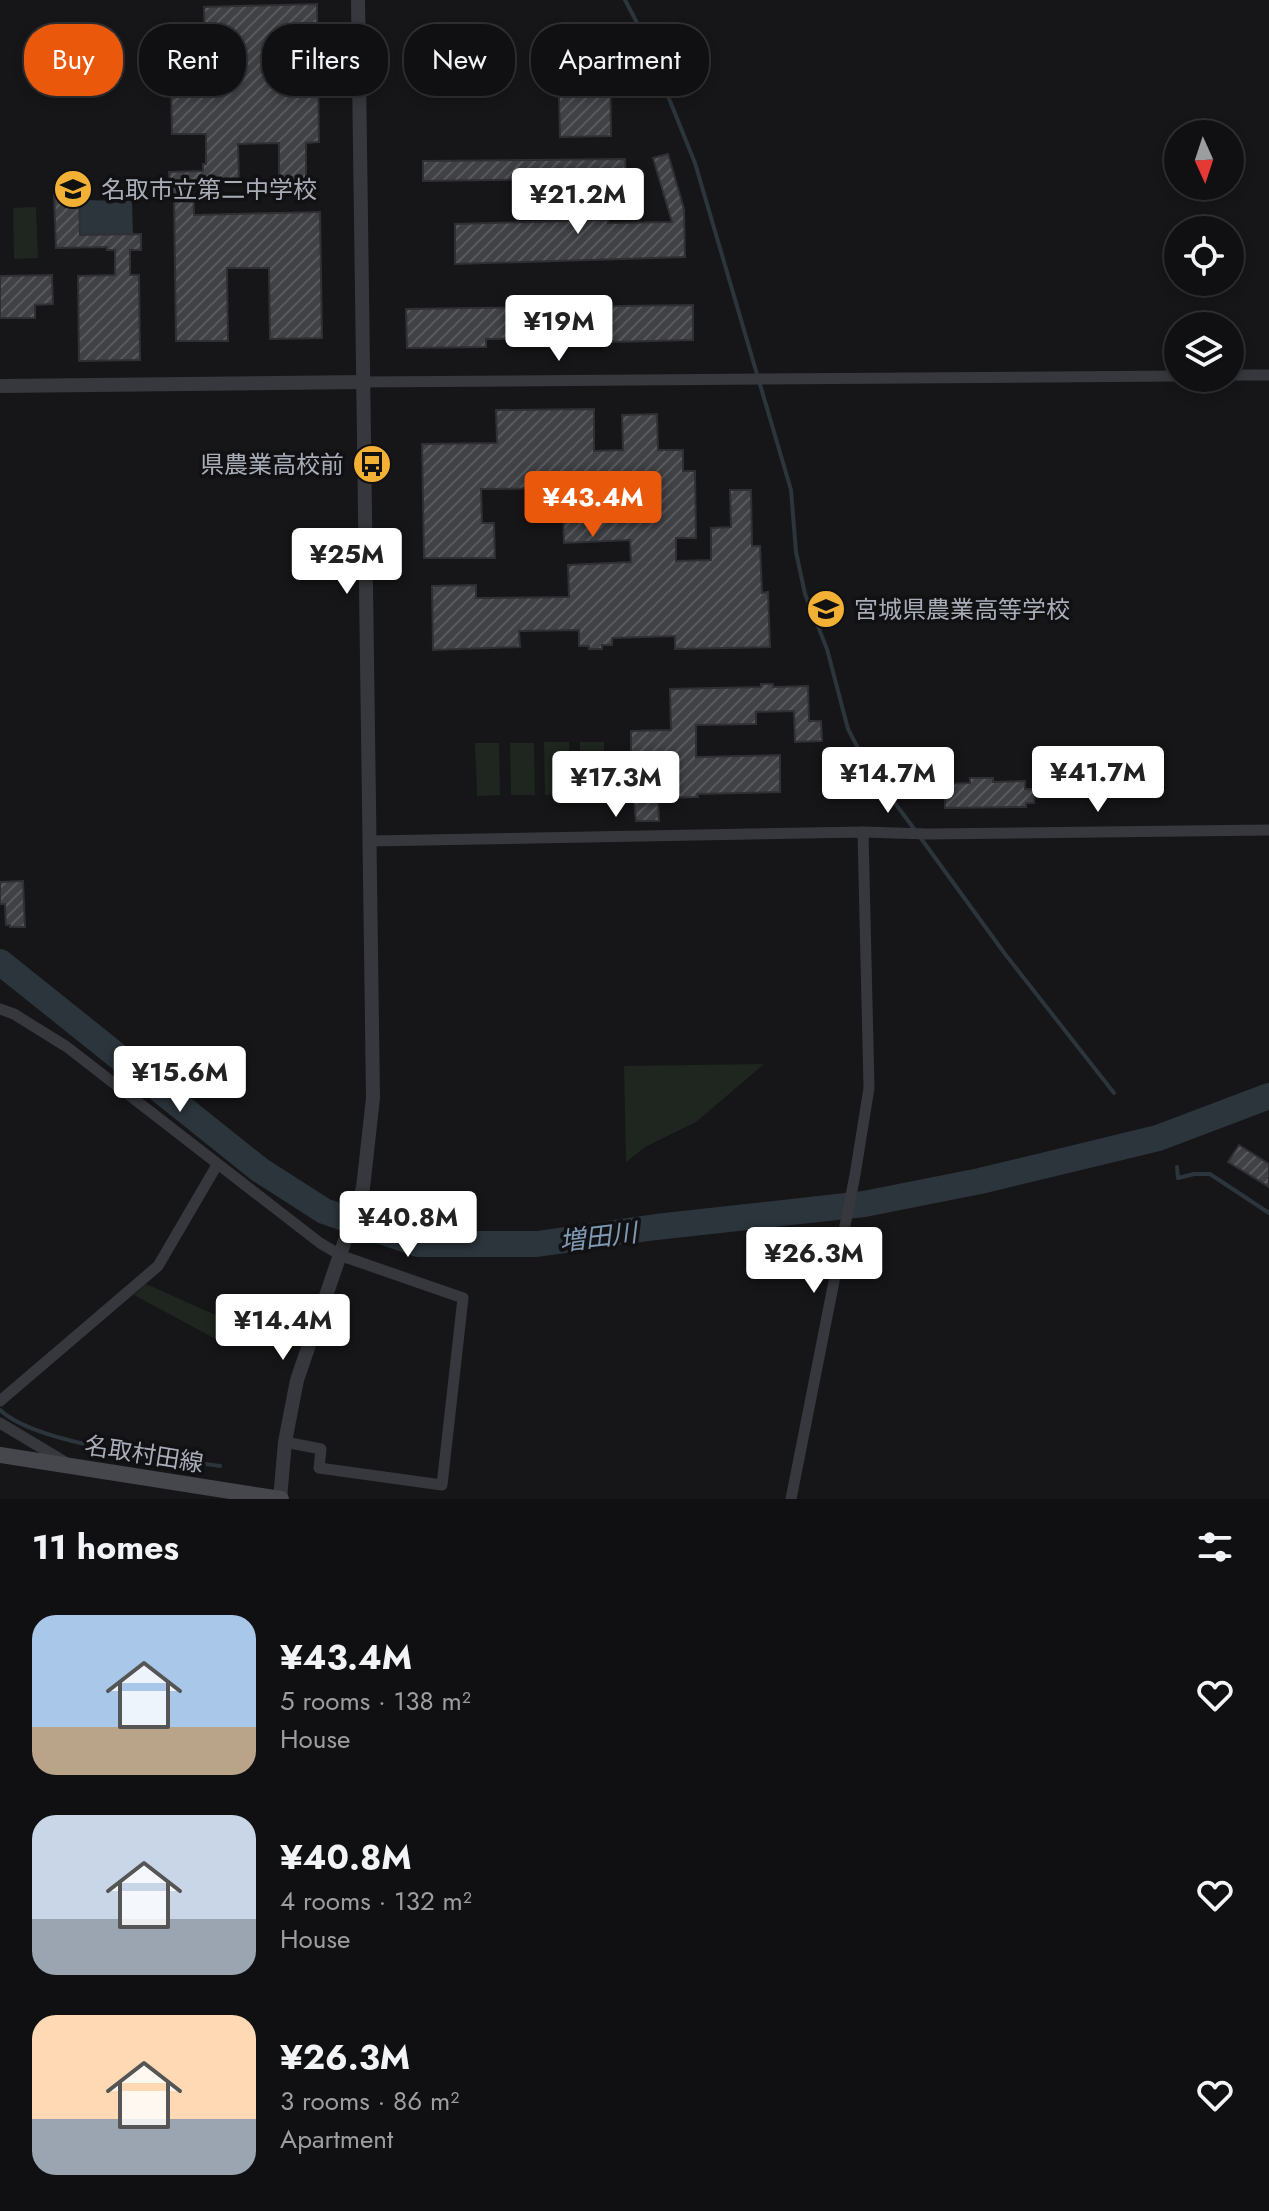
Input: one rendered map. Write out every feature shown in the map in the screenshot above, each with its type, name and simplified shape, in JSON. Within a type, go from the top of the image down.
[{"type":"main road","name":"名取村田線","points":[[0,1455],[280,1499]]},
{"type":"street","points":[[280,1499],[285,1442],[297,1380],[361,1197],[373,1098],[358,0]]},
{"type":"street","points":[[1244,375],[1269,375]]},
{"type":"street","points":[[0,386],[1164,376]]},
{"type":"street","points":[[369,841],[863,832],[1269,830]]},
{"type":"street","points":[[791,1499],[845,1228],[869,1088],[863,832]]},
{"type":"street","points":[[0,1009],[14,1014],[67,1047],[320,1243],[342,1256],[463,1298],[442,1485],[319,1468],[321,1449],[285,1442]]},
{"type":"street","points":[[0,1400],[158,1266],[217,1165]]},
{"type":"street","points":[[0,1423],[74,1468]]},
{"type":"shaded area","points":[[79,200],[132,201],[133,236],[80,237]]},
{"type":"shaded area","points":[[36,207],[38,258],[14,259],[13,208]]},
{"type":"shaded area","points":[[544,742],[569,742],[570,794],[545,795]]},
{"type":"shaded area","points":[[580,742],[604,742],[604,793],[580,794]]},
{"type":"shaded area","points":[[475,743],[499,743],[500,795],[477,796]]},
{"type":"shaded area","points":[[510,743],[534,743],[535,795],[511,795]]},
{"type":"shaded area","points":[[764,1064],[696,1122],[645,1147],[626,1162],[624,1066]]},
{"type":"shaded area","points":[[146,1284],[236,1324],[235,1335],[225,1344],[134,1295]]},
{"type":"building","points":[[317,4],[317,24],[262,24],[262,96],[318,96],[319,142],[306,143],[306,182],[279,182],[279,143],[238,144],[239,182],[193,183],[194,215],[320,212],[322,338],[270,339],[269,268],[227,268],[228,341],[176,341],[174,194],[170,194],[169,172],[203,171],[203,164],[206,164],[206,134],[172,134],[171,96],[246,96],[246,24],[204,24],[204,7]]},
{"type":"building","points":[[559,96],[610,96],[611,136],[560,137]]},
{"type":"building","points":[[668,154],[684,209],[685,257],[455,264],[455,224],[608,220],[608,223],[672,222],[653,158]]},
{"type":"building","points":[[625,159],[626,182],[574,183],[574,179],[423,181],[423,161]]},
{"type":"building","points":[[54,195],[79,195],[80,235],[141,234],[141,250],[130,250],[130,275],[139,275],[140,360],[79,361],[78,276],[115,275],[115,250],[107,250],[107,247],[56,248]]},
{"type":"building","points":[[52,275],[53,304],[35,305],[35,318],[0,318],[0,276]]},
{"type":"building","points":[[693,305],[693,340],[569,343],[568,338],[486,339],[486,347],[407,348],[406,309]]},
{"type":"building","points":[[594,409],[594,451],[623,450],[622,415],[657,414],[658,450],[683,450],[683,471],[695,471],[696,538],[676,538],[676,561],[711,560],[711,528],[731,527],[730,490],[751,490],[752,546],[760,546],[762,593],[768,592],[770,647],[675,649],[675,636],[612,638],[612,645],[589,649],[589,646],[579,646],[579,630],[519,631],[520,647],[433,650],[432,586],[476,585],[476,598],[569,597],[568,565],[631,562],[630,540],[564,543],[563,513],[568,513],[567,488],[481,489],[482,523],[494,523],[495,558],[424,558],[422,444],[497,443],[496,410]],"holes":[[[614,487],[636,487],[636,514],[615,515]]]},
{"type":"building","points":[[761,684],[773,684],[773,687],[808,686],[809,721],[821,721],[822,741],[795,742],[794,711],[756,712],[756,724],[696,725],[696,757],[780,755],[780,792],[658,798],[659,821],[636,821],[632,779],[638,779],[638,754],[631,755],[631,731],[671,730],[670,689],[761,687]]},
{"type":"building","points":[[970,778],[993,778],[993,782],[1025,781],[1025,789],[1034,789],[1034,803],[1026,803],[1026,807],[945,808],[945,784],[970,783]]},
{"type":"building","points":[[23,881],[25,927],[10,927],[6,925],[5,904],[0,904],[0,882]]},
{"type":"building","points":[[1239,1145],[1269,1164],[1269,1187],[1228,1162]]},
{"type":"waterway","points":[[625,0],[643,34],[695,163],[791,490],[796,552],[805,594],[827,649],[848,729],[868,767],[915,830]]},
{"type":"waterway","points":[[920,837],[1005,954],[1114,1093]]},
{"type":"waterway","name":"増田川","points":[[0,962],[260,1170],[324,1211],[418,1244],[537,1244],[656,1227],[864,1204],[980,1181],[1158,1138],[1269,1096]]},
{"type":"waterway","points":[[1177,1167],[1178,1178],[1210,1174],[1269,1213]]},
{"type":"waterway","points":[[0,1410],[18,1422],[72,1441],[220,1466]]},
{"type":"place","name":"名取市立第二中学校","points":[[73,189]]},
{"type":"place","name":"県農業高校前","points":[[372,464]]},
{"type":"place","name":"宮城県農業高等学校","points":[[826,609]]}]
